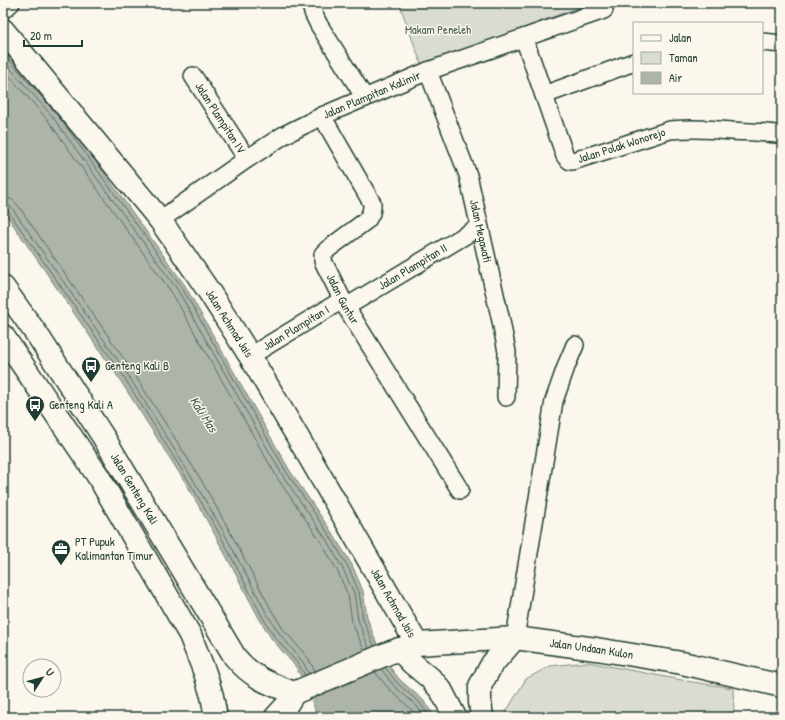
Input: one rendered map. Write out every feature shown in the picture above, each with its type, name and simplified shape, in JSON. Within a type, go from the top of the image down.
[{"type":"main road","name":"Jalan Achmad Jais","points":[[3,30],[160,220],[208,290],[250,356],[310,458],[402,648],[412,663],[430,678],[441,690],[455,717]]},
{"type":"main road","name":"Jalan Genteng Kali","points":[[3,287],[38,336],[104,438],[235,657],[242,666],[266,682],[297,692]]},
{"type":"main road","name":"Jalan Genteng Kali","points":[[3,336],[98,476],[190,635],[205,673],[212,696],[216,717]]},
{"type":"main road","points":[[482,717],[480,686],[492,664],[515,638]]},
{"type":"main road","name":"Jalan Undaan Kulon","points":[[402,648],[515,638],[682,663],[782,686]]},
{"type":"main road","points":[[276,717],[297,692],[402,648]]},
{"type":"street","points":[[3,10],[11,3]]},
{"type":"street","points":[[310,3],[319,25],[365,98]]},
{"type":"street","name":"Jalan Plampitan Kalimir","points":[[160,220],[284,135],[322,116],[428,72],[604,10]]},
{"type":"street","name":"Jalan Polak Wonorejo","points":[[524,38],[564,156],[570,162],[670,130],[719,130],[782,135]]},
{"type":"street","points":[[763,42],[782,44]]},
{"type":"street","points":[[544,96],[633,62]]},
{"type":"street","name":"Jalan Megawati","points":[[428,72],[468,175],[507,352],[506,397]]},
{"type":"street","name":"Jalan Plampitan IV","points":[[193,76],[247,159]]},
{"type":"street","name":"Jalan Guntur","points":[[322,116],[372,203],[371,212],[367,220],[328,249],[323,254],[323,261],[344,303],[460,490]]},
{"type":"street","name":"Jalan Plampitan II","points":[[344,303],[479,227]]},
{"type":"street","name":"Jalan Plampitan I","points":[[250,356],[344,303]]},
{"type":"street","points":[[515,638],[554,401],[575,345]]},
{"type":"green space","name":"Makam Peneleh","points":[[399,3],[590,3],[422,66]]},
{"type":"green space","points":[[588,662],[692,682],[733,688],[734,712],[687,717],[507,717],[506,712],[526,679],[550,666]]},
{"type":"water","name":"Kali Mas","points":[[3,47],[59,110],[184,284],[290,471],[333,534],[352,565],[363,591],[367,617],[385,661],[400,680],[423,700],[435,717],[318,717],[305,684],[296,667],[271,638],[259,618],[187,485],[118,377],[3,210]]},
{"type":"place","name":"Genteng Kali B","points":[[91,383]]},
{"type":"place","name":"Genteng Kali A","points":[[35,422]]},
{"type":"place","name":"PT Pupuk Kalimantan Timur","points":[[61,566]]}]
